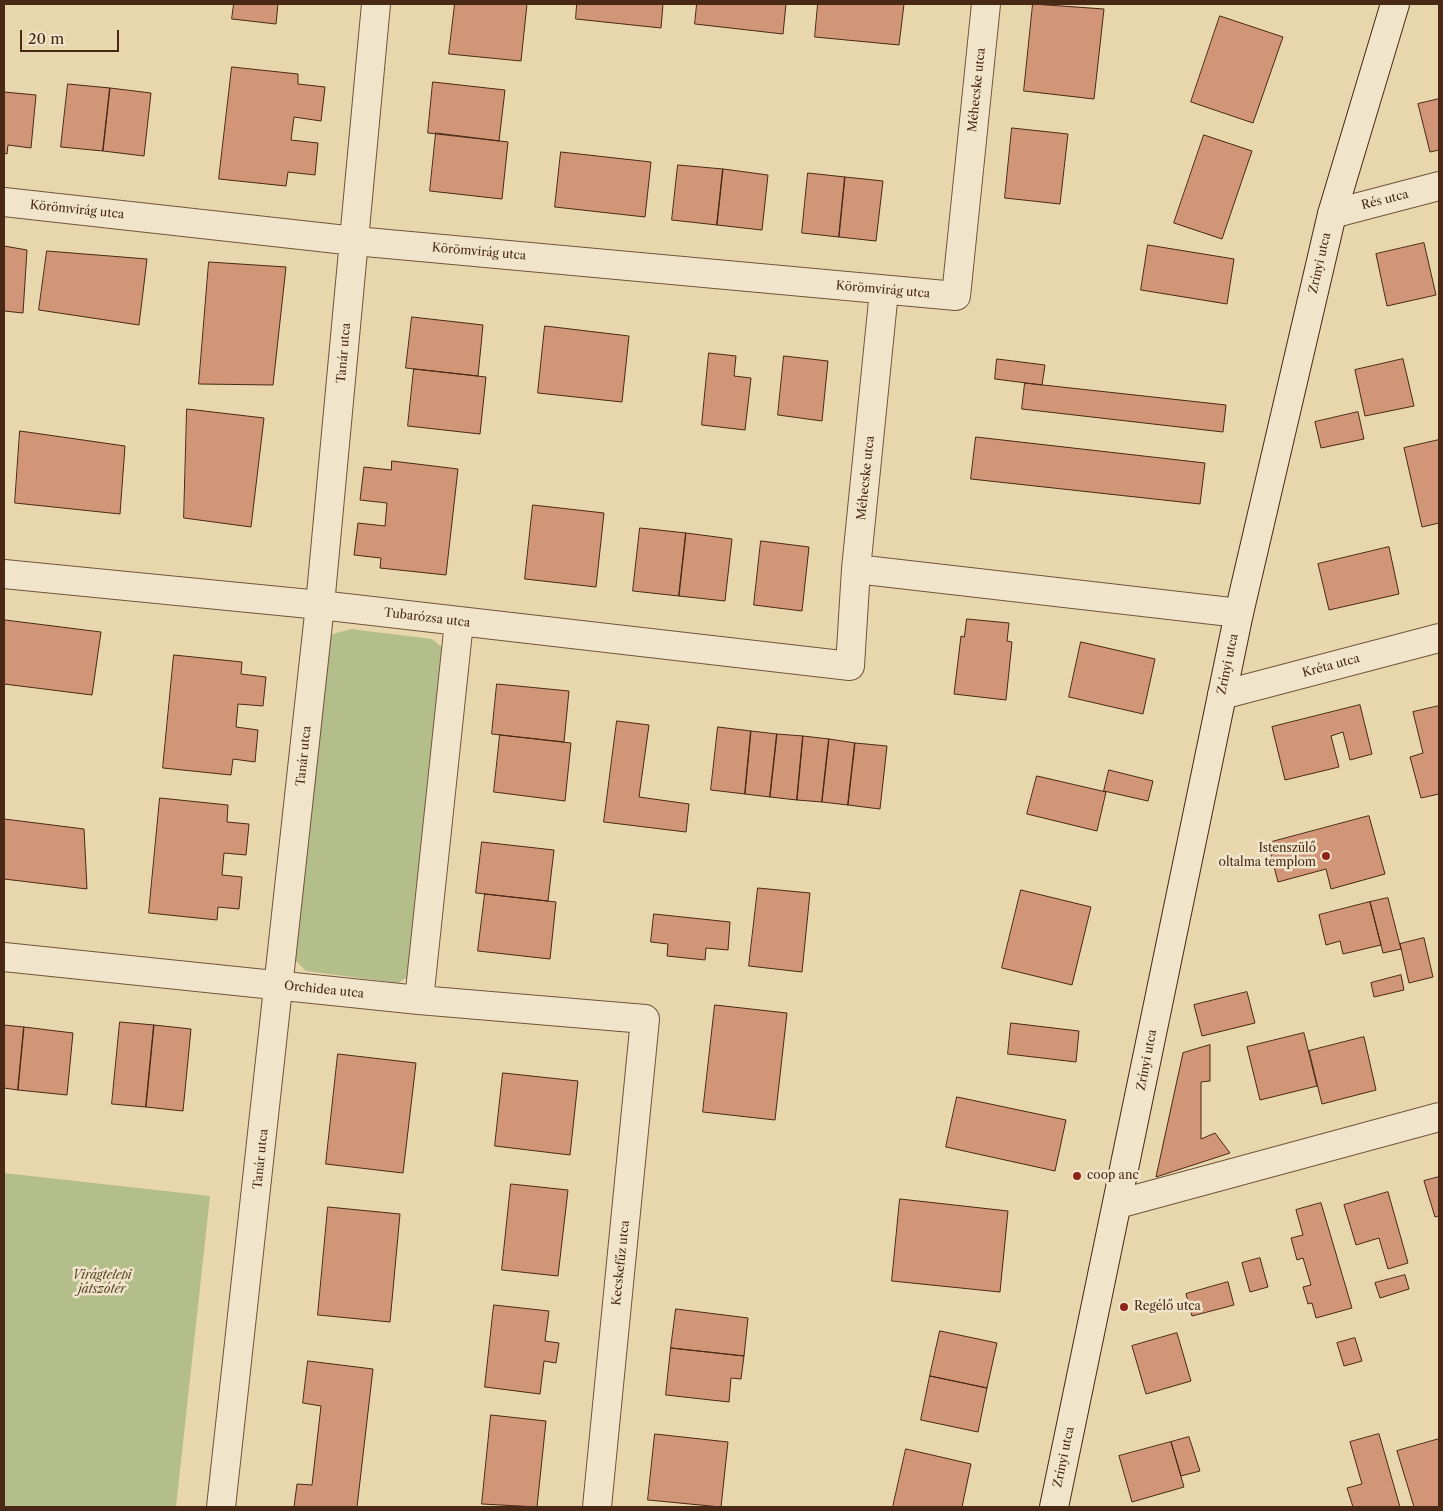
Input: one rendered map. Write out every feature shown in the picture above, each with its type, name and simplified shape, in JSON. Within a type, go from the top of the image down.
[{"type":"street","name":"Tanár utca","points":[[221,1507],[280,985],[320,605],[376,4]]},
{"type":"street","name":"Méhecske utca","points":[[956,296],[986,4]]},
{"type":"street","name":"Zrínyi utca","points":[[1054,1507],[1239,613],[1332,214],[1395,4]]},
{"type":"street","name":"Rés utca","points":[[1332,214],[1439,186]]},
{"type":"street","name":"Körömvirág utca","points":[[4,202],[355,240],[884,291],[956,296]]},
{"type":"street","name":"Méhecske utca","points":[[850,666],[856,569],[884,291]]},
{"type":"street","points":[[856,569],[1239,613]]},
{"type":"street","name":"Tubarózsa utca","points":[[4,574],[320,605],[850,666]]},
{"type":"street","points":[[419,1000],[459,622]]},
{"type":"street","name":"Kréta utca","points":[[1222,695],[1439,638]]},
{"type":"street","name":"Orchidea utca","points":[[4,957],[419,1000],[645,1019]]},
{"type":"street","name":"Kecskefűz utca","points":[[598,1507],[645,1019]]},
{"type":"street","points":[[1118,1204],[1439,1117]]},
{"type":"green space","points":[[351,629],[432,639],[445,650],[414,966],[406,978],[398,983],[306,971],[295,960],[291,946],[325,647],[333,634]]},
{"type":"green space","name":"Virágtelepi játszótér","points":[[4,1173],[210,1196],[176,1507],[4,1507]]},
{"type":"building","points":[[234,4],[278,4],[276,24],[232,19]]},
{"type":"building","points":[[455,4],[527,4],[521,61],[449,54]]},
{"type":"building","points":[[577,4],[663,4],[661,28],[576,19]]},
{"type":"building","points":[[697,4],[786,4],[783,34],[695,24]]},
{"type":"building","points":[[818,4],[904,4],[899,45],[815,37]]},
{"type":"building","points":[[1033,4],[1104,9],[1094,99],[1024,91]]},
{"type":"building","points":[[1220,16],[1283,37],[1253,123],[1191,102]]},
{"type":"building","points":[[232,67],[298,74],[298,84],[325,87],[321,121],[294,117],[291,140],[318,143],[315,175],[288,172],[286,186],[219,179]]},
{"type":"building","points":[[433,82],[505,90],[499,141],[428,133]]},
{"type":"building","points":[[68,84],[110,88],[103,151],[61,147]]},
{"type":"building","points":[[110,88],[151,93],[144,156],[103,151]]},
{"type":"building","points":[[4,92],[36,95],[31,148],[8,145],[7,154],[4,153]]},
{"type":"building","points":[[1439,99],[1439,150],[1430,152],[1418,104]]},
{"type":"building","points":[[1012,128],[1068,134],[1060,204],[1005,198]]},
{"type":"building","points":[[436,133],[508,142],[502,199],[430,191]]},
{"type":"building","points":[[1204,135],[1252,151],[1222,239],[1174,223]]},
{"type":"building","points":[[561,152],[651,162],[645,217],[555,207]]},
{"type":"building","points":[[678,165],[723,169],[717,225],[672,220]]},
{"type":"building","points":[[723,169],[768,175],[762,230],[717,225]]},
{"type":"building","points":[[808,173],[845,177],[839,237],[802,233]]},
{"type":"building","points":[[845,177],[883,181],[876,241],[839,237]]},
{"type":"building","points":[[1424,243],[1436,295],[1387,306],[1376,254]]},
{"type":"building","points":[[1148,245],[1234,259],[1227,304],[1141,290]]},
{"type":"building","points":[[4,246],[27,250],[23,313],[4,311]]},
{"type":"building","points":[[47,251],[147,259],[139,325],[39,310]]},
{"type":"building","points":[[209,262],[286,267],[273,385],[199,384]]},
{"type":"building","points":[[412,317],[483,325],[478,376],[406,368]]},
{"type":"building","points":[[545,326],[629,336],[622,402],[538,393]]},
{"type":"building","points":[[709,353],[736,356],[734,376],[751,378],[745,430],[702,425]]},
{"type":"building","points":[[784,356],[828,361],[822,421],[778,415]]},
{"type":"building","points":[[997,359],[1045,365],[1042,385],[995,379]]},
{"type":"building","points":[[1403,359],[1414,406],[1365,416],[1355,370]]},
{"type":"building","points":[[414,369],[486,377],[480,434],[408,426]]},
{"type":"building","points":[[1025,383],[1226,405],[1223,432],[1022,409]]},
{"type":"building","points":[[187,409],[264,418],[251,527],[184,518]]},
{"type":"building","points":[[1358,412],[1364,439],[1321,448],[1315,422]]},
{"type":"building","points":[[20,431],[125,446],[120,514],[15,503]]},
{"type":"building","points":[[976,437],[1205,463],[1200,504],[971,479]]},
{"type":"building","points":[[1439,440],[1439,523],[1422,527],[1404,448]]},
{"type":"building","points":[[392,461],[458,469],[446,575],[380,568],[381,558],[354,555],[358,523],[385,526],[387,503],[360,500],[364,467],[391,470]]},
{"type":"building","points":[[533,505],[604,513],[596,587],[525,579]]},
{"type":"building","points":[[640,528],[686,533],[679,596],[633,591]]},
{"type":"building","points":[[686,533],[732,539],[725,601],[679,596]]},
{"type":"building","points":[[761,541],[809,547],[802,611],[754,605]]},
{"type":"building","points":[[1389,547],[1399,594],[1329,610],[1318,564]]},
{"type":"building","points":[[967,619],[1009,623],[1007,641],[1012,642],[1006,700],[954,694],[961,636],[964,637]]},
{"type":"building","points":[[5,620],[101,632],[92,695],[4,684]]},
{"type":"building","points":[[1081,642],[1155,659],[1143,714],[1069,697]]},
{"type":"building","points":[[174,655],[242,662],[241,674],[266,677],[263,706],[238,704],[236,727],[258,730],[255,762],[233,759],[231,775],[163,768]]},
{"type":"building","points":[[497,684],[569,691],[564,742],[492,734]]},
{"type":"building","points":[[1360,705],[1372,754],[1350,760],[1343,732],[1331,736],[1339,767],[1285,780],[1272,727]]},
{"type":"building","points":[[1439,706],[1439,794],[1421,798],[1410,757],[1423,753],[1413,712]]},
{"type":"building","points":[[617,721],[649,725],[639,797],[689,804],[686,832],[604,822]]},
{"type":"building","points":[[718,727],[751,731],[745,794],[711,790]]},
{"type":"building","points":[[751,731],[777,734],[770,797],[745,794]]},
{"type":"building","points":[[777,734],[803,736],[797,800],[770,797]]},
{"type":"building","points":[[500,735],[571,743],[565,801],[494,792]]},
{"type":"building","points":[[803,736],[829,739],[822,802],[797,800]]},
{"type":"building","points":[[829,739],[855,743],[848,805],[822,802]]},
{"type":"building","points":[[855,743],[887,746],[880,809],[848,805]]},
{"type":"building","points":[[1109,770],[1153,781],[1148,801],[1104,791]]},
{"type":"building","points":[[1037,776],[1106,792],[1097,831],[1027,814]]},
{"type":"building","points":[[160,798],[228,805],[227,822],[249,824],[246,855],[224,853],[222,875],[242,877],[239,909],[218,907],[217,920],[149,913]]},
{"type":"building","name":"Istenszülő oltalma templom","points":[[1369,816],[1385,874],[1331,889],[1326,869],[1278,882],[1268,843]]},
{"type":"building","points":[[4,819],[84,829],[87,889],[4,879]]},
{"type":"building","points":[[482,842],[554,850],[548,901],[476,893]]},
{"type":"building","points":[[758,888],[810,893],[802,972],[749,966]]},
{"type":"building","points":[[1021,890],[1091,907],[1072,985],[1002,968]]},
{"type":"building","points":[[485,894],[556,902],[550,959],[478,951]]},
{"type":"building","points":[[1388,898],[1401,949],[1383,953],[1370,902]]},
{"type":"building","points":[[1370,902],[1381,945],[1343,954],[1340,941],[1326,945],[1319,915]]},
{"type":"building","points":[[654,914],[730,922],[728,950],[706,948],[705,960],[667,956],[668,944],[651,942]]},
{"type":"building","points":[[1424,938],[1433,977],[1409,983],[1400,944]]},
{"type":"building","points":[[1401,975],[1404,990],[1374,997],[1371,983]]},
{"type":"building","points":[[1247,992],[1255,1023],[1202,1036],[1194,1005]]},
{"type":"building","points":[[715,1005],[787,1013],[775,1120],[703,1112]]},
{"type":"building","points":[[120,1022],[154,1025],[146,1107],[112,1104]]},
{"type":"building","points":[[1011,1023],[1079,1031],[1076,1062],[1008,1054]]},
{"type":"building","points":[[4,1025],[24,1027],[18,1090],[4,1088]]},
{"type":"building","points":[[154,1025],[191,1029],[183,1111],[146,1107]]},
{"type":"building","points":[[24,1027],[73,1033],[67,1095],[18,1090]]},
{"type":"building","points":[[1304,1033],[1317,1086],[1260,1100],[1247,1047]]},
{"type":"building","points":[[1364,1037],[1376,1090],[1322,1104],[1309,1051]]},
{"type":"building","points":[[1210,1045],[1210,1081],[1201,1082],[1201,1139],[1215,1133],[1230,1153],[1156,1177],[1183,1053]]},
{"type":"building","points":[[338,1054],[416,1063],[403,1173],[326,1164]]},
{"type":"building","points":[[503,1073],[578,1081],[570,1155],[495,1146]]},
{"type":"building","points":[[957,1097],[1066,1120],[1055,1171],[946,1147]]},
{"type":"building","points":[[1439,1177],[1439,1216],[1435,1217],[1424,1181]]},
{"type":"building","points":[[511,1184],[568,1190],[558,1276],[502,1270]]},
{"type":"building","points":[[1388,1192],[1408,1263],[1388,1269],[1379,1238],[1356,1245],[1344,1205]]},
{"type":"building","points":[[900,1199],[1008,1211],[1000,1292],[892,1281]]},
{"type":"building","points":[[1321,1203],[1352,1308],[1316,1318],[1312,1303],[1308,1304],[1303,1287],[1311,1285],[1303,1258],[1297,1260],[1291,1238],[1303,1235],[1296,1210]]},
{"type":"building","points":[[328,1207],[400,1214],[390,1322],[318,1315]]},
{"type":"building","points":[[1260,1258],[1268,1287],[1250,1292],[1242,1263]]},
{"type":"building","points":[[1405,1275],[1409,1289],[1380,1298],[1375,1283]]},
{"type":"building","points":[[1228,1282],[1234,1305],[1192,1316],[1186,1294]]},
{"type":"building","points":[[494,1305],[549,1311],[545,1341],[559,1343],[556,1363],[544,1361],[540,1394],[485,1387]]},
{"type":"building","points":[[676,1309],[748,1318],[744,1356],[671,1348]]},
{"type":"building","points":[[940,1331],[997,1343],[987,1388],[930,1376]]},
{"type":"building","points":[[1177,1333],[1191,1381],[1146,1394],[1132,1346]]},
{"type":"building","points":[[1355,1338],[1362,1361],[1344,1366],[1337,1343]]},
{"type":"building","points":[[671,1348],[744,1356],[741,1379],[731,1378],[729,1402],[666,1395]]},
{"type":"building","points":[[308,1361],[373,1369],[357,1507],[294,1507],[297,1484],[312,1485],[321,1406],[303,1403]]},
{"type":"building","points":[[930,1376],[987,1388],[978,1432],[921,1420]]},
{"type":"building","points":[[491,1415],[546,1421],[537,1507],[482,1504]]},
{"type":"building","points":[[655,1434],[728,1442],[721,1507],[648,1500]]},
{"type":"building","points":[[1379,1434],[1400,1507],[1353,1507],[1347,1488],[1362,1484],[1350,1442]]},
{"type":"building","points":[[1189,1437],[1200,1471],[1181,1476],[1171,1442]]},
{"type":"building","points":[[1439,1439],[1439,1507],[1414,1507],[1397,1451]]},
{"type":"building","points":[[1171,1442],[1184,1487],[1132,1502],[1119,1456]]},
{"type":"building","points":[[906,1449],[971,1464],[962,1507],[893,1507]]},
{"type":"place","name":"Istenszülő oltalma templom","points":[[1326,856]]},
{"type":"place","name":"coop anc","points":[[1077,1176]]},
{"type":"place","name":"Regélő utca","points":[[1124,1307]]}]
